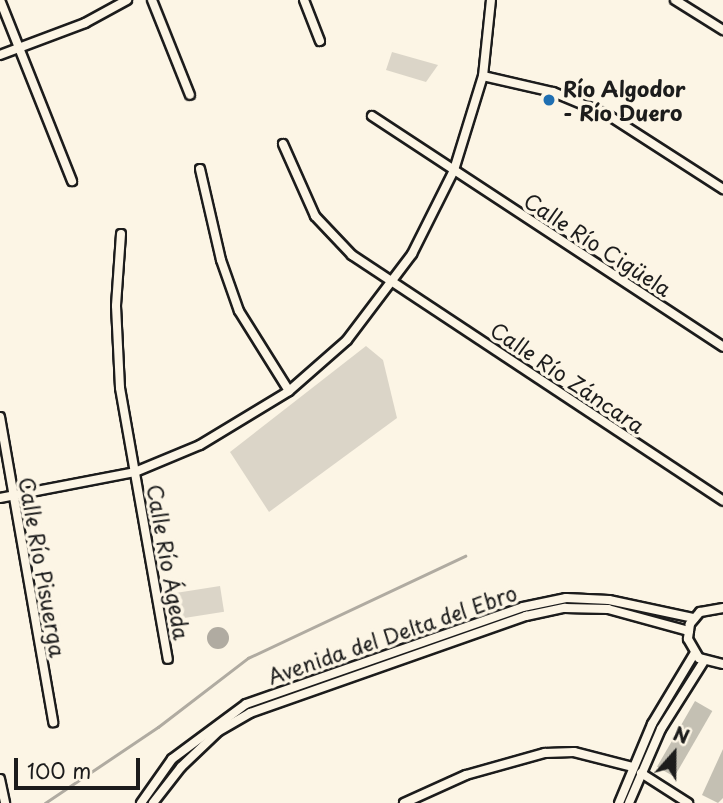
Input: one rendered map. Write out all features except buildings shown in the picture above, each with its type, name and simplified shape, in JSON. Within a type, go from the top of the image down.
[{"type":"street","points":[[0,0],[72,181]]},
{"type":"street","points":[[0,55],[127,0]]},
{"type":"street","points":[[152,0],[190,94]]},
{"type":"street","points":[[304,0],[320,41]]},
{"type":"street","points":[[0,498],[135,472],[200,446],[289,391],[346,340],[393,283],[427,231],[454,170],[483,76],[491,0]]},
{"type":"street","points":[[675,0],[723,30]]},
{"type":"street","points":[[483,76],[554,92],[608,115],[723,189]]},
{"type":"street","name":"Calle Río Cigüela","points":[[372,116],[723,347]]},
{"type":"street","name":"Calle Río Záncara","points":[[283,144],[314,216],[329,235],[393,283],[723,501]]},
{"type":"street","points":[[200,169],[221,260],[239,311],[289,391]]},
{"type":"street","name":"Calle Río Ágeda","points":[[121,234],[116,344],[135,472],[168,659]]},
{"type":"street","name":"Calle Río Pisuerga","points":[[0,417],[53,722]]},
{"type":"street","name":"Avenida del Delta del Ebro","points":[[141,803],[173,759],[246,704],[523,607],[566,598],[609,600],[694,618]]},
{"type":"street","name":"Avenida del Delta del Ebro","points":[[153,803],[181,767],[219,731],[250,713],[526,616],[565,608],[608,609],[688,631]]},
{"type":"street","points":[[723,608],[709,608],[694,618],[688,631],[694,654],[704,661],[723,664]]},
{"type":"street","points":[[619,803],[633,767],[694,654]]},
{"type":"street","points":[[629,803],[661,729],[704,661]]},
{"type":"street","points":[[404,803],[520,757],[574,752],[633,767]]},
{"type":"street","points":[[641,773],[688,803]]},
{"type":"street","points":[[0,779],[5,803]]},
{"type":"shaded area","points":[[392,52],[438,65],[426,82],[386,70]]},
{"type":"shaded area","points":[[366,346],[383,360],[397,418],[269,512],[230,452]]},
{"type":"shaded area","points":[[220,586],[224,612],[180,619],[176,593]]},
{"type":"shaded area","points":[[218,627],[226,630],[229,638],[226,646],[218,649],[210,646],[207,638],[210,630]]},
{"type":"waterway","points":[[45,803],[158,727],[248,658],[465,556]]},
{"type":"place","name":"Río Algodor - Río Duero","points":[[549,100]]}]
